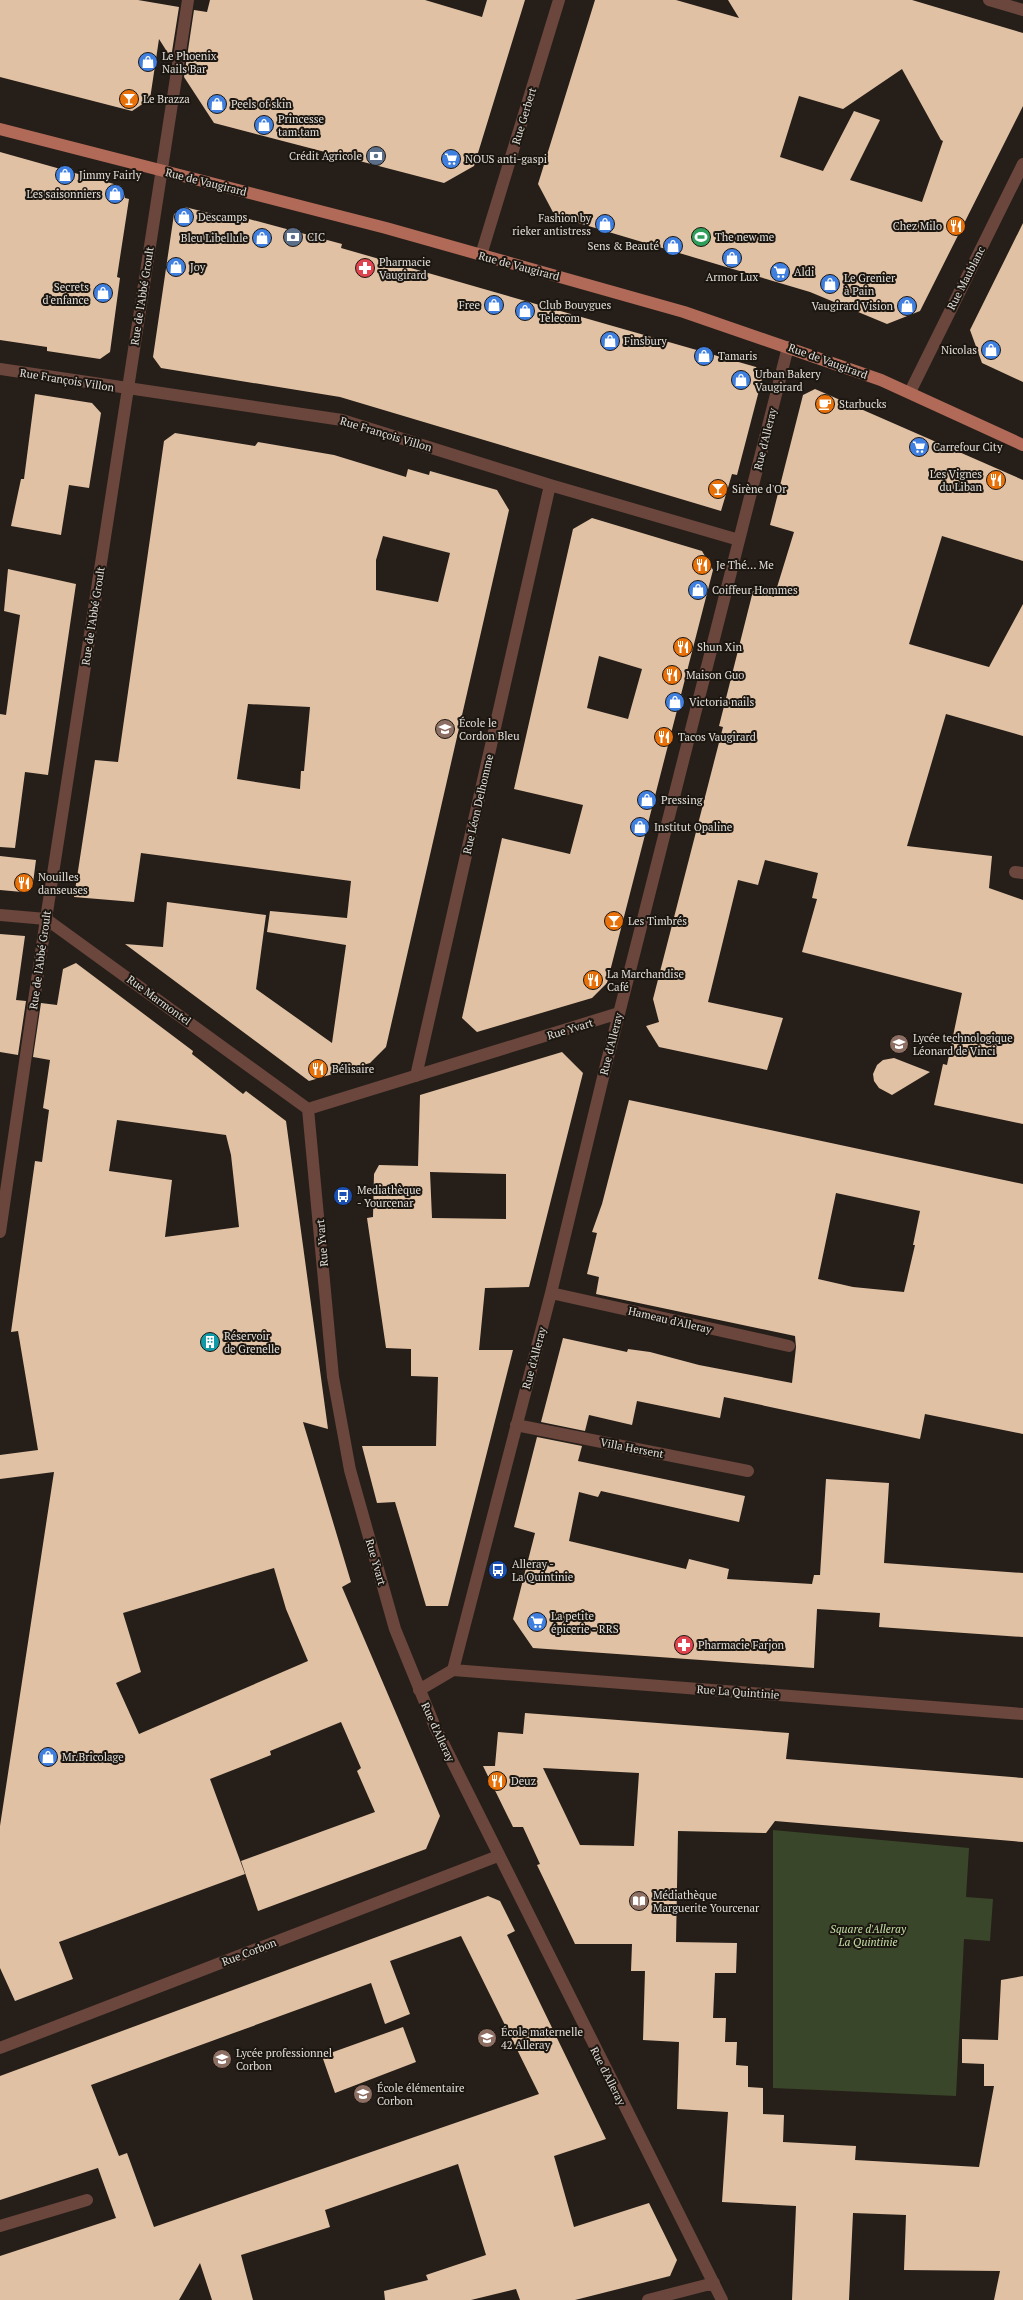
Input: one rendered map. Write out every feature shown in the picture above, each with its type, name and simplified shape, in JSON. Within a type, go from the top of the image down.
[{"type":"main road","name":"Rue de Vaugirard","points":[[0,129],[386,228],[684,312],[788,347],[910,392],[1023,445]]},
{"type":"street","name":"Rue de l'Abbé Groult","points":[[0,1232],[46,919],[188,0]]},
{"type":"street","name":"Rue Gerbert","points":[[481,255],[559,0]]},
{"type":"street","points":[[989,0],[1023,10]]},
{"type":"street","name":"Rue Maublanc","points":[[910,392],[1023,164]]},
{"type":"street","name":"Rue d'Alleray","points":[[722,2300],[498,1856],[419,1690],[453,1670],[551,1293],[619,1014],[788,347]]},
{"type":"street","name":"Rue François Villon","points":[[0,369],[128,390],[342,420],[550,485],[739,540]]},
{"type":"street","name":"Rue Léon Delhomme","points":[[416,1076],[550,485]]},
{"type":"street","points":[[0,915],[46,919]]},
{"type":"street","name":"Rue Marmontel","points":[[46,919],[308,1109]]},
{"type":"street","name":"Rue Yvart","points":[[419,1690],[395,1629],[350,1470],[333,1377],[308,1109],[619,1014]]},
{"type":"street","name":"Hameau d'Alleray","points":[[551,1293],[789,1346]]},
{"type":"street","name":"Villa Hersent","points":[[516,1425],[748,1471]]},
{"type":"street","name":"Rue La Quintinie","points":[[453,1670],[1023,1714]]},
{"type":"street","name":"Rue Corbon","points":[[0,2048],[498,1856]]},
{"type":"street","points":[[0,2226],[87,2200]]},
{"type":"street","points":[[648,2300],[714,2283]]},
{"type":"green space","name":"Square d'Alleray La Quintinie","points":[[773,1830],[969,1848],[966,1897],[993,1899],[990,1941],[964,1939],[956,2096],[773,2088]]},
{"type":"building","points":[[0,0],[138,0],[179,7],[171,58],[159,39],[150,99],[132,111],[0,77]]},
{"type":"building","points":[[210,0],[425,0],[482,17],[487,0],[525,0],[474,166],[444,183],[214,123],[184,77],[194,10],[207,12]]},
{"type":"building","points":[[595,0],[676,0],[739,18],[728,0],[912,0],[1023,33],[1023,106],[920,311],[887,324],[810,292],[555,216],[538,184]],"holes":[[[902,69],[941,140],[943,141],[922,202],[850,180],[880,120],[854,111],[823,171],[780,157],[799,96],[843,109]]]},
{"type":"building","points":[[0,152],[121,186],[118,194],[125,194],[125,198],[129,199],[117,277],[120,278],[110,352],[100,359],[47,351],[47,347],[0,340]]},
{"type":"building","points":[[185,207],[248,223],[249,219],[342,244],[341,248],[756,367],[762,379],[737,475],[732,474],[721,511],[340,397],[161,368],[153,357],[174,214]]},
{"type":"building","points":[[1023,223],[1023,382],[982,363],[970,330]]},
{"type":"building","points":[[815,389],[1023,480],[1023,561],[942,536],[909,644],[989,667],[1023,604],[1023,736],[946,714],[907,846],[992,856],[989,888],[1023,900],[1023,1124],[934,1105],[943,1064],[947,1065],[962,993],[802,952],[817,899],[812,898],[818,873],[765,860],[758,885],[738,880],[708,1002],[783,1018],[767,1070],[659,1047],[646,1026],[659,1022],[653,999],[723,727],[719,726],[753,591],[774,597],[794,532],[770,525],[803,395]]},
{"type":"building","points":[[35,394],[92,403],[101,413],[89,488],[69,485],[61,535],[11,526],[21,479],[24,479]]},
{"type":"building","points":[[175,433],[255,446],[258,442],[334,455],[406,477],[408,469],[429,475],[430,471],[497,490],[509,510],[386,1047],[370,1063],[309,1081],[125,944],[163,947],[167,902],[266,915],[256,989],[332,1043],[346,945],[267,932],[270,911],[347,918],[351,881],[141,853],[134,902],[74,897],[95,760],[118,762],[164,441]],"holes":[[[383,536],[450,553],[438,602],[376,590],[376,560]],[[248,704],[310,707],[304,771],[301,771],[300,789],[237,779]]]},
{"type":"building","points":[[592,518],[702,551],[713,570],[607,983],[592,998],[477,1032],[462,1018],[502,838],[570,854],[583,805],[514,789],[573,529]],"holes":[[[599,656],[642,669],[628,719],[587,708]]]},
{"type":"building","points":[[8,569],[76,584],[48,775],[25,772],[15,848],[0,847],[0,714],[6,715],[20,615],[4,611]]},
{"type":"building","points":[[0,856],[36,860],[33,883],[22,892],[0,890]]},
{"type":"building","points":[[0,934],[25,936],[16,1000],[26,1001],[18,1055],[0,1052]]},
{"type":"building","points":[[76,963],[193,1051],[192,1054],[243,1094],[246,1091],[286,1121],[328,1429],[303,1422],[351,1582],[342,1587],[440,1816],[426,1849],[258,1911],[241,1861],[375,1812],[357,1771],[361,1768],[341,1722],[270,1751],[271,1755],[210,1779],[245,1874],[59,1942],[73,1979],[15,2001],[0,1968],[0,1826],[54,1472],[0,1479],[0,1455],[38,1450],[18,1331],[11,1332],[35,1161],[42,1162],[49,1110],[43,1108],[50,1060],[33,1057],[41,1003],[57,1005],[63,969]],"holes":[[[117,1120],[226,1135],[231,1155],[239,1227],[165,1237],[172,1180],[109,1171]],[[274,1568],[286,1609],[308,1661],[139,1734],[116,1683],[141,1672],[123,1613]]]},
{"type":"building","points":[[562,1052],[583,1073],[529,1287],[485,1288],[479,1350],[513,1350],[448,1606],[426,1606],[395,1502],[377,1503],[362,1446],[436,1446],[438,1377],[411,1376],[411,1349],[386,1348],[367,1218],[373,1217],[374,1174],[379,1165],[418,1166],[420,1095]],"holes":[[[430,1172],[506,1174],[506,1219],[432,1218]]]},
{"type":"building","points":[[894,1058],[930,1072],[892,1095],[879,1088],[874,1081],[873,1074],[877,1065],[883,1060]]},
{"type":"building","points":[[629,1100],[1023,1184],[1023,1434],[925,1414],[920,1439],[724,1397],[720,1418],[637,1401],[632,1425],[589,1415],[585,1431],[541,1422],[563,1338],[627,1352],[628,1349],[650,1352],[699,1365],[792,1383],[796,1347],[795,1336],[596,1294],[599,1277],[587,1274],[597,1233],[592,1232],[602,1204]],"holes":[[[836,1193],[920,1211],[913,1245],[915,1245],[904,1292],[853,1287],[818,1279]]]},
{"type":"building","points":[[537,1437],[582,1446],[578,1461],[745,1496],[739,1522],[601,1491],[598,1497],[579,1492],[569,1541],[686,1569],[689,1559],[729,1569],[727,1579],[812,1584],[814,1575],[820,1575],[826,1479],[889,1483],[884,1563],[1023,1573],[1023,1637],[879,1627],[880,1613],[817,1609],[814,1668],[533,1648],[513,1619],[535,1533],[514,1527]]},
{"type":"building","points":[[525,1713],[789,1733],[786,1759],[1023,1778],[1023,1842],[775,1821],[766,1833],[678,1831],[676,1942],[737,1943],[736,1973],[715,1973],[713,2018],[726,2018],[725,2042],[737,2042],[736,2065],[748,2066],[748,2087],[763,2088],[763,2114],[784,2115],[783,2142],[856,2146],[855,2160],[979,2167],[994,2086],[984,2086],[984,2064],[962,2063],[962,2039],[998,2040],[1001,1980],[1023,1976],[1023,2300],[994,2300],[1000,2271],[904,2270],[906,2215],[853,2213],[849,2300],[792,2300],[796,2206],[722,2202],[728,2112],[677,2109],[679,2042],[643,2040],[645,1971],[631,1971],[632,1944],[575,1944],[537,1865],[540,1864],[523,1827],[513,1827],[483,1766],[495,1766],[498,1732],[523,1734]],"holes":[[[543,1768],[639,1773],[634,1846],[580,1845]]]},
{"type":"building","points":[[488,1896],[500,1901],[515,1931],[507,1935],[606,2139],[554,2156],[574,2227],[649,2203],[677,2260],[670,2276],[575,2300],[520,2300],[516,2289],[471,2300],[385,2300],[384,2291],[428,2280],[426,2275],[486,2255],[458,2164],[325,2210],[330,2227],[241,2255],[253,2300],[212,2300],[200,2263],[179,2300],[0,2300],[0,2256],[116,2218],[98,2168],[0,2200],[0,2076]],"holes":[[[461,1936],[539,2094],[154,2227],[127,2153],[119,2156],[91,2085],[371,1983],[385,2024],[410,2014],[390,1961]]]},
{"type":"building","points":[[403,2027],[416,2062],[335,2093],[322,2056]]},
{"type":"place","name":"Le Phoenix Nails Bar","points":[[148,62]]},
{"type":"place","name":"Le Brazza","points":[[129,99]]},
{"type":"place","name":"Peels of skin","points":[[217,104]]},
{"type":"place","name":"Princesse tam.tam","points":[[264,125]]},
{"type":"place","name":"Crédit Agricole","points":[[376,156]]},
{"type":"place","name":"NOUS anti-gaspi","points":[[451,159]]},
{"type":"place","name":"Jimmy Fairly","points":[[65,175]]},
{"type":"place","name":"Les saisonniers","points":[[115,194]]},
{"type":"place","name":"Descamps","points":[[184,217]]},
{"type":"place","name":"Fashion by rieker antistress","points":[[605,224]]},
{"type":"place","name":"Chez Milo","points":[[956,226]]},
{"type":"place","name":"CIC","points":[[293,237]]},
{"type":"place","name":"The new me","points":[[701,237]]},
{"type":"place","name":"Bleu Libellule","points":[[262,238]]},
{"type":"place","name":"Sens & Beauté","points":[[673,246]]},
{"type":"place","name":"Armor Lux","points":[[732,258]]},
{"type":"place","name":"Joy","points":[[176,267]]},
{"type":"place","name":"Pharmacie Vaugirard","points":[[365,268]]},
{"type":"place","name":"Aldi","points":[[780,272]]},
{"type":"place","name":"Le Grenier à Pain","points":[[830,284]]},
{"type":"place","name":"Secrets d'enfance","points":[[103,293]]},
{"type":"place","name":"Free","points":[[494,305]]},
{"type":"place","name":"Vaugirard Vision","points":[[907,306]]},
{"type":"place","name":"Club Bouygues Telecom","points":[[525,311]]},
{"type":"place","name":"Finsbury","points":[[610,341]]},
{"type":"place","name":"Nicolas","points":[[991,350]]},
{"type":"place","name":"Tamaris","points":[[704,356]]},
{"type":"place","name":"Urban Bakery Vaugirard","points":[[741,380]]},
{"type":"place","name":"Starbucks","points":[[825,404]]},
{"type":"place","name":"Carrefour City","points":[[919,447]]},
{"type":"place","name":"Les Vignes du Liban","points":[[996,480]]},
{"type":"place","name":"Sirène d'Or","points":[[718,489]]},
{"type":"place","name":"Je Thé… Me","points":[[702,565]]},
{"type":"place","name":"Coiffeur Hommes","points":[[698,590]]},
{"type":"place","name":"Shun Xin","points":[[683,647]]},
{"type":"place","name":"Maison Guo","points":[[672,675]]},
{"type":"place","name":"Victoria nails","points":[[675,702]]},
{"type":"place","name":"École le Cordon Bleu","points":[[445,729]]},
{"type":"place","name":"Tacos Vaugirard","points":[[664,737]]},
{"type":"place","name":"Pressing","points":[[647,800]]},
{"type":"place","name":"Institut Opaline","points":[[640,827]]},
{"type":"place","name":"Nouilles danseuses","points":[[24,883]]},
{"type":"place","name":"Les Timbrés","points":[[614,921]]},
{"type":"place","name":"La Marchandise Café","points":[[593,980]]},
{"type":"place","name":"Lycée technologique Léonard de Vinci","points":[[899,1044]]},
{"type":"place","name":"Bélisaire","points":[[318,1069]]},
{"type":"place","name":"Mediathèque - Yourcenar","points":[[343,1196]]},
{"type":"place","name":"Réservoir de Grenelle","points":[[210,1342]]},
{"type":"place","name":"Alleray - La Quintinie","points":[[498,1570]]},
{"type":"place","name":"La petite épicerie - RRS","points":[[537,1622]]},
{"type":"place","name":"Pharmacie Farjon","points":[[684,1645]]},
{"type":"place","name":"Mr.Bricolage","points":[[48,1757]]},
{"type":"place","name":"Deuz","points":[[497,1781]]},
{"type":"place","name":"Médiathèque Marguerite Yourcenar","points":[[639,1901]]},
{"type":"place","name":"École maternelle 42 Alleray","points":[[487,2038]]},
{"type":"place","name":"Lycée professionnel Corbon","points":[[222,2059]]},
{"type":"place","name":"École élémentaire Corbon","points":[[363,2094]]}]
